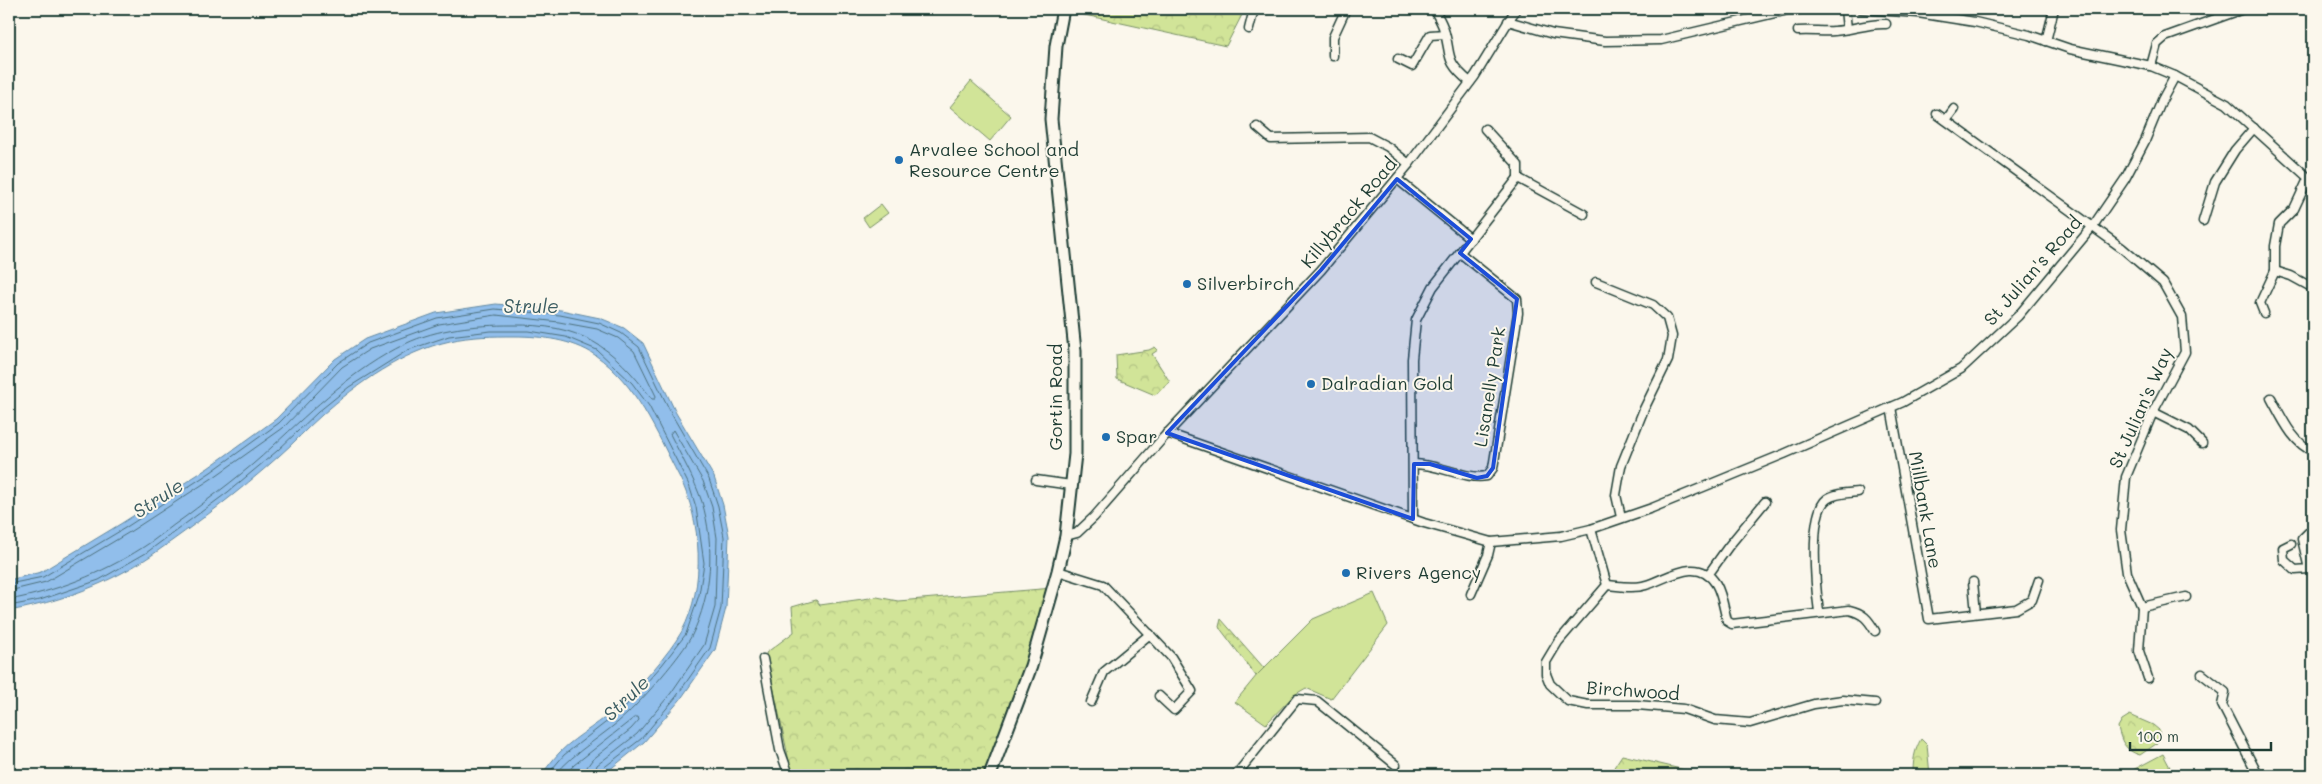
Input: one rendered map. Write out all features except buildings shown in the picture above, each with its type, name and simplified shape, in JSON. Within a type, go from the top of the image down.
[{"type":"main road","name":"Gortin Road","points":[[990,775],[1031,666],[1058,571],[1066,536],[1075,454],[1075,351],[1050,119],[1056,46],[1063,9]]},
{"type":"street","points":[[1249,29],[1254,9]]},
{"type":"street","points":[[1333,56],[1333,37],[1346,9]]},
{"type":"street","points":[[1434,9],[1445,34],[1448,56],[1457,72],[1470,82]]},
{"type":"street","name":"Killybrack Road","points":[[1066,536],[1077,533],[1094,517],[1167,433],[1321,270],[1409,164],[1470,82],[1516,9]]},
{"type":"street","points":[[1508,21],[1553,34],[1605,41],[1661,40],[1788,10],[1818,9]]},
{"type":"street","points":[[1845,9],[1847,29]]},
{"type":"street","points":[[1861,9],[1918,13],[1975,22],[2070,49],[2151,66],[2175,76],[2227,104],[2311,181],[2294,210],[2279,224],[2275,246],[2275,271],[2260,303],[2264,313]]},
{"type":"street","points":[[2046,41],[2054,9]]},
{"type":"street","points":[[2151,66],[2157,44],[2165,38],[2243,9]]},
{"type":"street","points":[[1798,31],[1816,29],[1832,31],[1861,27],[1867,23],[1886,24]]},
{"type":"street","points":[[1398,59],[1412,66],[1430,35],[1445,34]]},
{"type":"street","name":"St Julian's Road","points":[[1490,542],[1561,536],[1590,529],[1652,508],[1891,407],[1961,369],[2018,316],[2093,226],[2125,179],[2145,142],[2162,100],[2175,76]]},
{"type":"street","points":[[1946,120],[1954,109]]},
{"type":"street","name":"St Julian's Way","points":[[1937,114],[2093,226],[2163,283],[2182,317],[2185,352],[2153,412],[2126,477],[2120,530],[2128,573],[2142,607],[2138,651],[2148,678]]},
{"type":"street","points":[[1257,127],[1271,140],[1369,137],[1388,147],[1409,164]]},
{"type":"street","points":[[2203,221],[2215,182],[2236,150],[2254,128]]},
{"type":"street","points":[[1413,519],[1412,359],[1416,320],[1432,287],[1518,178],[1518,165],[1485,129]]},
{"type":"street","points":[[1518,178],[1584,214]]},
{"type":"street","points":[[1397,179],[1471,239]]},
{"type":"street","name":"Lisanelly Park","points":[[1414,464],[1430,464],[1477,478],[1487,476],[1492,468],[1518,313],[1517,299],[1460,253]]},
{"type":"street","points":[[2275,271],[2291,276],[2313,288]]},
{"type":"street","points":[[1596,282],[1653,305],[1667,318],[1672,336],[1668,360],[1644,409],[1621,466],[1616,495],[1622,517]]},
{"type":"street","points":[[2271,398],[2287,426],[2306,448],[2313,450]]},
{"type":"street","name":"Millbank Lane","points":[[1891,407],[1929,619],[1976,613]]},
{"type":"street","points":[[2153,412],[2189,430],[2202,443]]},
{"type":"street","points":[[1167,433],[1413,519],[1490,542],[1488,555],[1471,594]]},
{"type":"street","points":[[1036,480],[1072,485]]},
{"type":"street","points":[[1819,612],[1814,564],[1820,507],[1828,498],[1858,492]]},
{"type":"street","points":[[1708,575],[1765,502]]},
{"type":"street","points":[[2291,544],[2283,548],[2284,560],[2295,570],[2309,569],[2302,539],[2313,528]]},
{"type":"street","points":[[1590,529],[1607,585],[1645,586],[1669,574],[1686,570],[1698,571],[1708,575],[1716,584],[1728,621],[1732,624],[1819,612],[1849,610],[1859,612],[1868,618],[1875,632]]},
{"type":"street","points":[[1058,571],[1102,585],[1171,657],[1192,691],[1174,710],[1159,696]]},
{"type":"street","points":[[1973,582],[1976,613],[2016,609],[2032,600],[2038,580]]},
{"type":"street","name":"Birchwood","points":[[1607,585],[1558,642],[1546,662],[1546,674],[1550,684],[1557,694],[1568,701],[1588,705],[1637,705],[1684,709],[1715,720],[1750,723],[1814,704],[1844,700],[1874,703]]},
{"type":"street","points":[[2142,607],[2186,598]]},
{"type":"street","points":[[1091,702],[1104,672],[1150,634]]},
{"type":"street","points":[[763,659],[780,750],[789,775]]},
{"type":"street","points":[[2202,674],[2225,692],[2222,705],[2258,775]]},
{"type":"street","points":[[1236,775],[1297,699],[1317,700],[1396,766]]},
{"type":"highlighted area","points":[[1397,179],[1471,239],[1460,253],[1517,299],[1493,468],[1487,476],[1477,478],[1430,464],[1414,464],[1413,519],[1167,433],[1321,270]]},
{"type":"green space","points":[[1072,9],[1245,9],[1226,46],[1071,12]]},
{"type":"green space","points":[[971,81],[1011,116],[990,141],[950,107]]},
{"type":"green space","points":[[881,204],[888,213],[869,227],[863,218]]},
{"type":"green space","points":[[1155,347],[1158,350],[1152,354],[1170,382],[1155,395],[1117,379],[1116,355],[1149,350]]},
{"type":"green space","points":[[1053,588],[990,775],[792,775],[766,653],[794,632],[792,607],[816,600],[820,605],[877,597],[898,601]]},
{"type":"green space","points":[[1374,593],[1388,625],[1331,699],[1306,688],[1294,695],[1266,724],[1235,702],[1257,675],[1313,619]]},
{"type":"green space","points":[[1221,619],[1264,668],[1256,676],[1219,627]]},
{"type":"green space","points":[[2130,715],[2153,725],[2159,730],[2160,736],[2156,744],[2140,755],[2127,748],[2119,732],[2118,727],[2122,720]]},
{"type":"green space","points":[[1921,739],[1927,745],[1930,775],[1913,775],[1914,756]]},
{"type":"green space","points":[[2163,754],[2174,775],[2136,775],[2133,770]]},
{"type":"green space","points":[[1622,755],[1706,775],[1609,775]]},
{"type":"water","points":[[496,304],[561,310],[600,318],[624,328],[643,343],[676,413],[714,477],[723,505],[729,536],[726,608],[715,650],[680,700],[644,742],[603,775],[541,775],[567,746],[621,704],[670,650],[682,631],[690,613],[698,574],[698,554],[693,513],[687,494],[644,410],[623,380],[610,367],[595,355],[567,342],[525,336],[466,338],[432,346],[398,361],[350,391],[248,482],[201,520],[152,555],[119,575],[101,583],[46,603],[9,611],[9,580],[41,572],[208,468],[276,419],[335,359],[365,339],[436,313]]},
{"type":"place","name":"Arvalee School and Resource Centre","points":[[899,160]]},
{"type":"place","name":"Silverbirch","points":[[1187,284]]},
{"type":"place","name":"Dalradian Gold","points":[[1311,384]]},
{"type":"place","name":"Spar","points":[[1106,437]]},
{"type":"place","name":"Rivers Agency","points":[[1346,573]]},
{"type":"water label","name":"Strule","points":[[531,306]]},
{"type":"water label","name":"Strule","points":[[158,498]]},
{"type":"water label","name":"Strule","points":[[626,698]]}]
